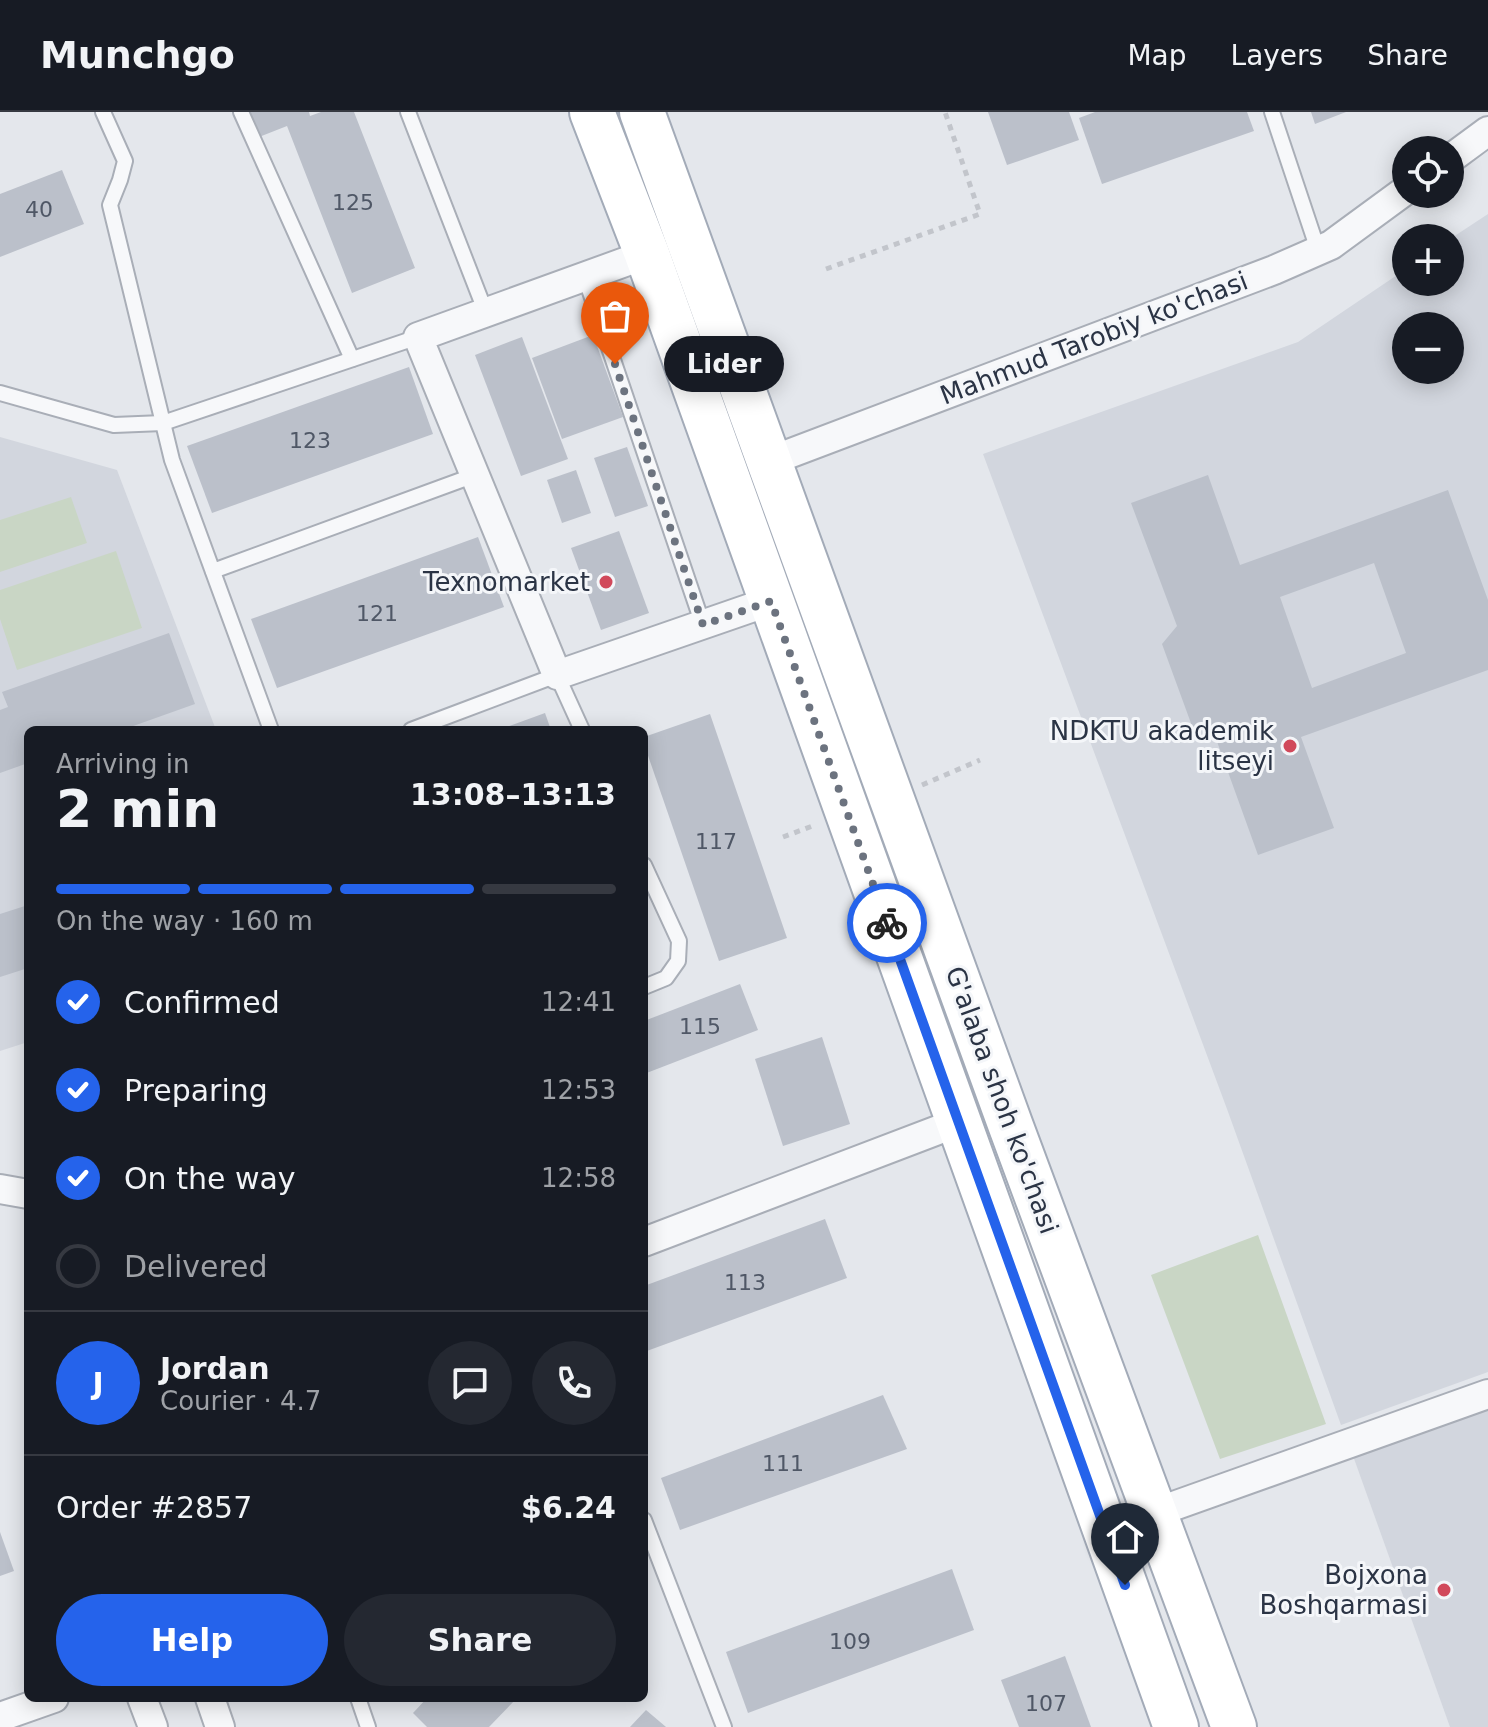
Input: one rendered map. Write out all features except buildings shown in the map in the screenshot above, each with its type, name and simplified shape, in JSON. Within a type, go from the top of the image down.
[{"type":"main road","name":"G'alaba shoh ko'chasi","points":[[592,112],[647,254],[1176,1727]]},
{"type":"main road","name":"G'alaba shoh ko'chasi","points":[[642,112],[1234,1727]]},
{"type":"street","points":[[1464,149],[1488,131]]},
{"type":"street","name":"Mahmud Tarobiy ko'chasi","points":[[770,461],[1274,270],[1331,245],[1392,200]]},
{"type":"street","points":[[647,254],[418,337],[557,675],[771,601]]},
{"type":"street","points":[[648,1240],[959,1122]]},
{"type":"street","points":[[0,1189],[24,1193]]},
{"type":"street","points":[[1154,1513],[1488,1394]]},
{"type":"street","points":[[0,1717],[43,1702]]},
{"type":"street","points":[[144,1702],[153,1727]]},
{"type":"street","points":[[211,1702],[220,1727]]},
{"type":"lane","points":[[103,112],[125,161],[110,205],[172,460],[270,726]]},
{"type":"lane","points":[[241,112],[352,359]]},
{"type":"lane","points":[[408,112],[486,313]]},
{"type":"lane","points":[[1272,112],[1318,250]]},
{"type":"lane","points":[[585,277],[703,625]]},
{"type":"lane","points":[[0,393],[114,425],[163,423],[418,337]]},
{"type":"lane","points":[[213,571],[475,475]]},
{"type":"lane","points":[[422,726],[557,675],[580,726]]},
{"type":"lane","points":[[648,874],[679,941],[678,961],[666,978],[648,985]]},
{"type":"lane","points":[[648,1530],[724,1727]]},
{"type":"lane","points":[[359,1702],[368,1727]]},
{"type":"path","points":[[826,269],[980,214],[945,112]]},
{"type":"shaded area","name":"NDKTU akademik litseyi","points":[[1488,214],[1488,1372],[1341,1425],[983,454],[1298,342],[1392,278],[1392,296],[1464,296],[1464,230]]},
{"type":"shaded area","points":[[0,437],[117,470],[214,726],[24,726],[24,1043],[0,1051]]},
{"type":"shaded area","name":"Bojxona Boshqarmasi","points":[[1488,1409],[1488,1727],[1450,1727],[1352,1453]]},
{"type":"green space","points":[[71,497],[87,543],[0,572],[0,520]]},
{"type":"green space","points":[[116,551],[142,628],[17,670],[0,619],[0,590]]},
{"type":"green space","points":[[1258,1235],[1326,1424],[1220,1459],[1151,1275]]},
{"type":"way so far","points":[[615,364],[703,625],[771,601],[887,923]]},
{"type":"place","name":"Lider","points":[[615,364]]},
{"type":"place","name":"Texnomarket","points":[[606,582]]},
{"type":"place","name":"NDKTU akademik litseyi","points":[[1290,746]]},
{"type":"place","name":"Bojxona Boshqarmasi","points":[[1444,1590]]},
{"type":"route","points":[[887,923],[1125,1585]]}]
